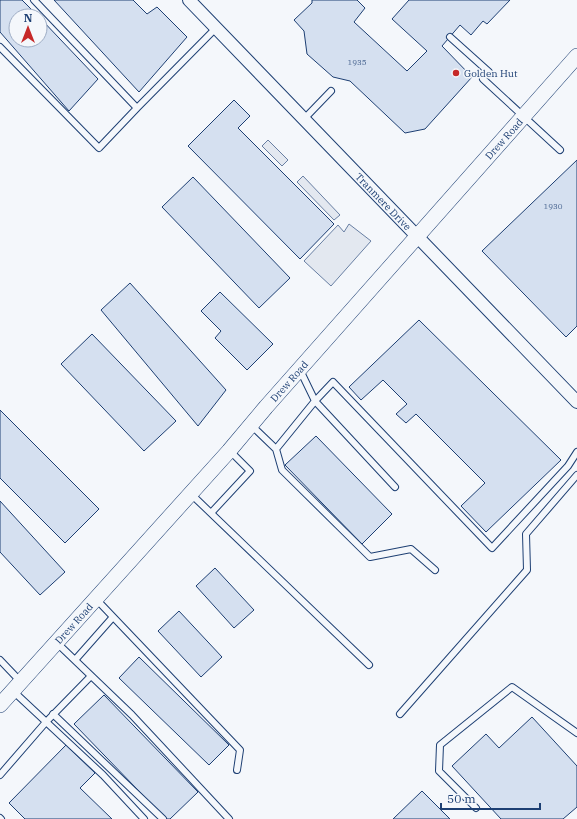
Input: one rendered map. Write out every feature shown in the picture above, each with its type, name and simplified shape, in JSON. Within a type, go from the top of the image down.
[{"type":"street","name":"Tranmere Drive","points":[[189,0],[577,402]]},
{"type":"street","name":"Drew Road","points":[[0,706],[95,598],[230,451],[251,425],[577,56]]},
{"type":"lane","points":[[34,0],[137,108]]},
{"type":"lane","points":[[0,47],[99,148],[216,28]]},
{"type":"lane","points":[[450,37],[489,72]]},
{"type":"lane","points":[[483,79],[560,150]]},
{"type":"lane","points":[[304,120],[331,91]]},
{"type":"lane","points":[[300,370],[315,401],[395,487]]},
{"type":"lane","points":[[276,449],[315,401],[333,382],[492,548],[568,466],[577,452]]},
{"type":"lane","points":[[251,425],[276,449],[282,470],[370,557],[411,549],[436,570]]},
{"type":"lane","points":[[211,513],[250,471],[230,451]]},
{"type":"lane","points":[[400,714],[527,570],[526,534],[577,475]]},
{"type":"lane","points":[[191,494],[369,665]]},
{"type":"lane","points":[[95,598],[240,750],[238,770]]},
{"type":"lane","points":[[75,660],[114,617]]},
{"type":"lane","points":[[56,642],[132,715],[229,819]]},
{"type":"lane","points":[[0,660],[17,686],[46,722],[103,775],[144,819]]},
{"type":"lane","points":[[0,775],[53,714],[91,676]]},
{"type":"lane","points":[[476,808],[439,771],[440,745],[512,687],[577,733]]},
{"type":"lane","points":[[53,714],[162,819]]},
{"type":"shaded area","points":[[268,140],[288,160],[282,166],[262,146]]},
{"type":"shaded area","points":[[303,176],[340,215],[334,220],[297,182]]},
{"type":"shaded area","points":[[349,224],[371,241],[331,286],[304,261],[338,225],[344,232]]},
{"type":"building","points":[[0,0],[22,0],[30,8],[8,8],[8,41],[0,32]]},
{"type":"building","points":[[54,0],[133,0],[147,14],[157,7],[187,37],[139,92]]},
{"type":"building","points":[[312,0],[357,0],[365,8],[354,22],[407,71],[427,51],[392,19],[409,0],[510,0],[487,24],[483,21],[471,35],[460,25],[442,46],[472,77],[425,129],[405,133],[350,81],[333,77],[307,54],[304,31],[294,20],[312,3]]},
{"type":"building","points":[[48,26],[98,79],[69,111],[14,48],[48,48]]},
{"type":"building","points":[[234,100],[250,116],[238,128],[334,224],[300,259],[188,146]]},
{"type":"building","points":[[577,160],[577,326],[566,337],[482,251]]},
{"type":"building","points":[[193,177],[290,278],[259,308],[162,207]]},
{"type":"building","points":[[130,283],[226,390],[198,426],[101,310]]},
{"type":"building","points":[[220,292],[273,344],[247,370],[215,338],[221,331],[201,311]]},
{"type":"building","points":[[419,320],[561,460],[486,532],[461,506],[485,483],[416,414],[406,423],[396,414],[407,404],[383,380],[361,400],[349,387]]},
{"type":"building","points":[[92,334],[176,421],[144,451],[61,364]]},
{"type":"building","points":[[0,410],[99,509],[65,543],[0,478]]},
{"type":"building","points":[[316,436],[392,514],[362,544],[285,465]]},
{"type":"building","points":[[0,501],[65,572],[40,595],[0,552]]},
{"type":"building","points":[[215,568],[254,610],[234,628],[196,586]]},
{"type":"building","points":[[179,611],[222,657],[201,677],[158,631]]},
{"type":"building","points":[[139,657],[229,745],[209,765],[119,678]]},
{"type":"building","points":[[104,695],[198,792],[170,819],[166,819],[74,724]]},
{"type":"building","points":[[532,717],[577,766],[577,807],[563,819],[501,819],[452,766],[486,734],[499,748]]},
{"type":"building","points":[[66,745],[95,773],[80,788],[112,819],[25,819],[9,803]]},
{"type":"building","points":[[422,791],[450,819],[393,819]]},
{"type":"place","name":"Golden Hut","points":[[456,73]]}]
